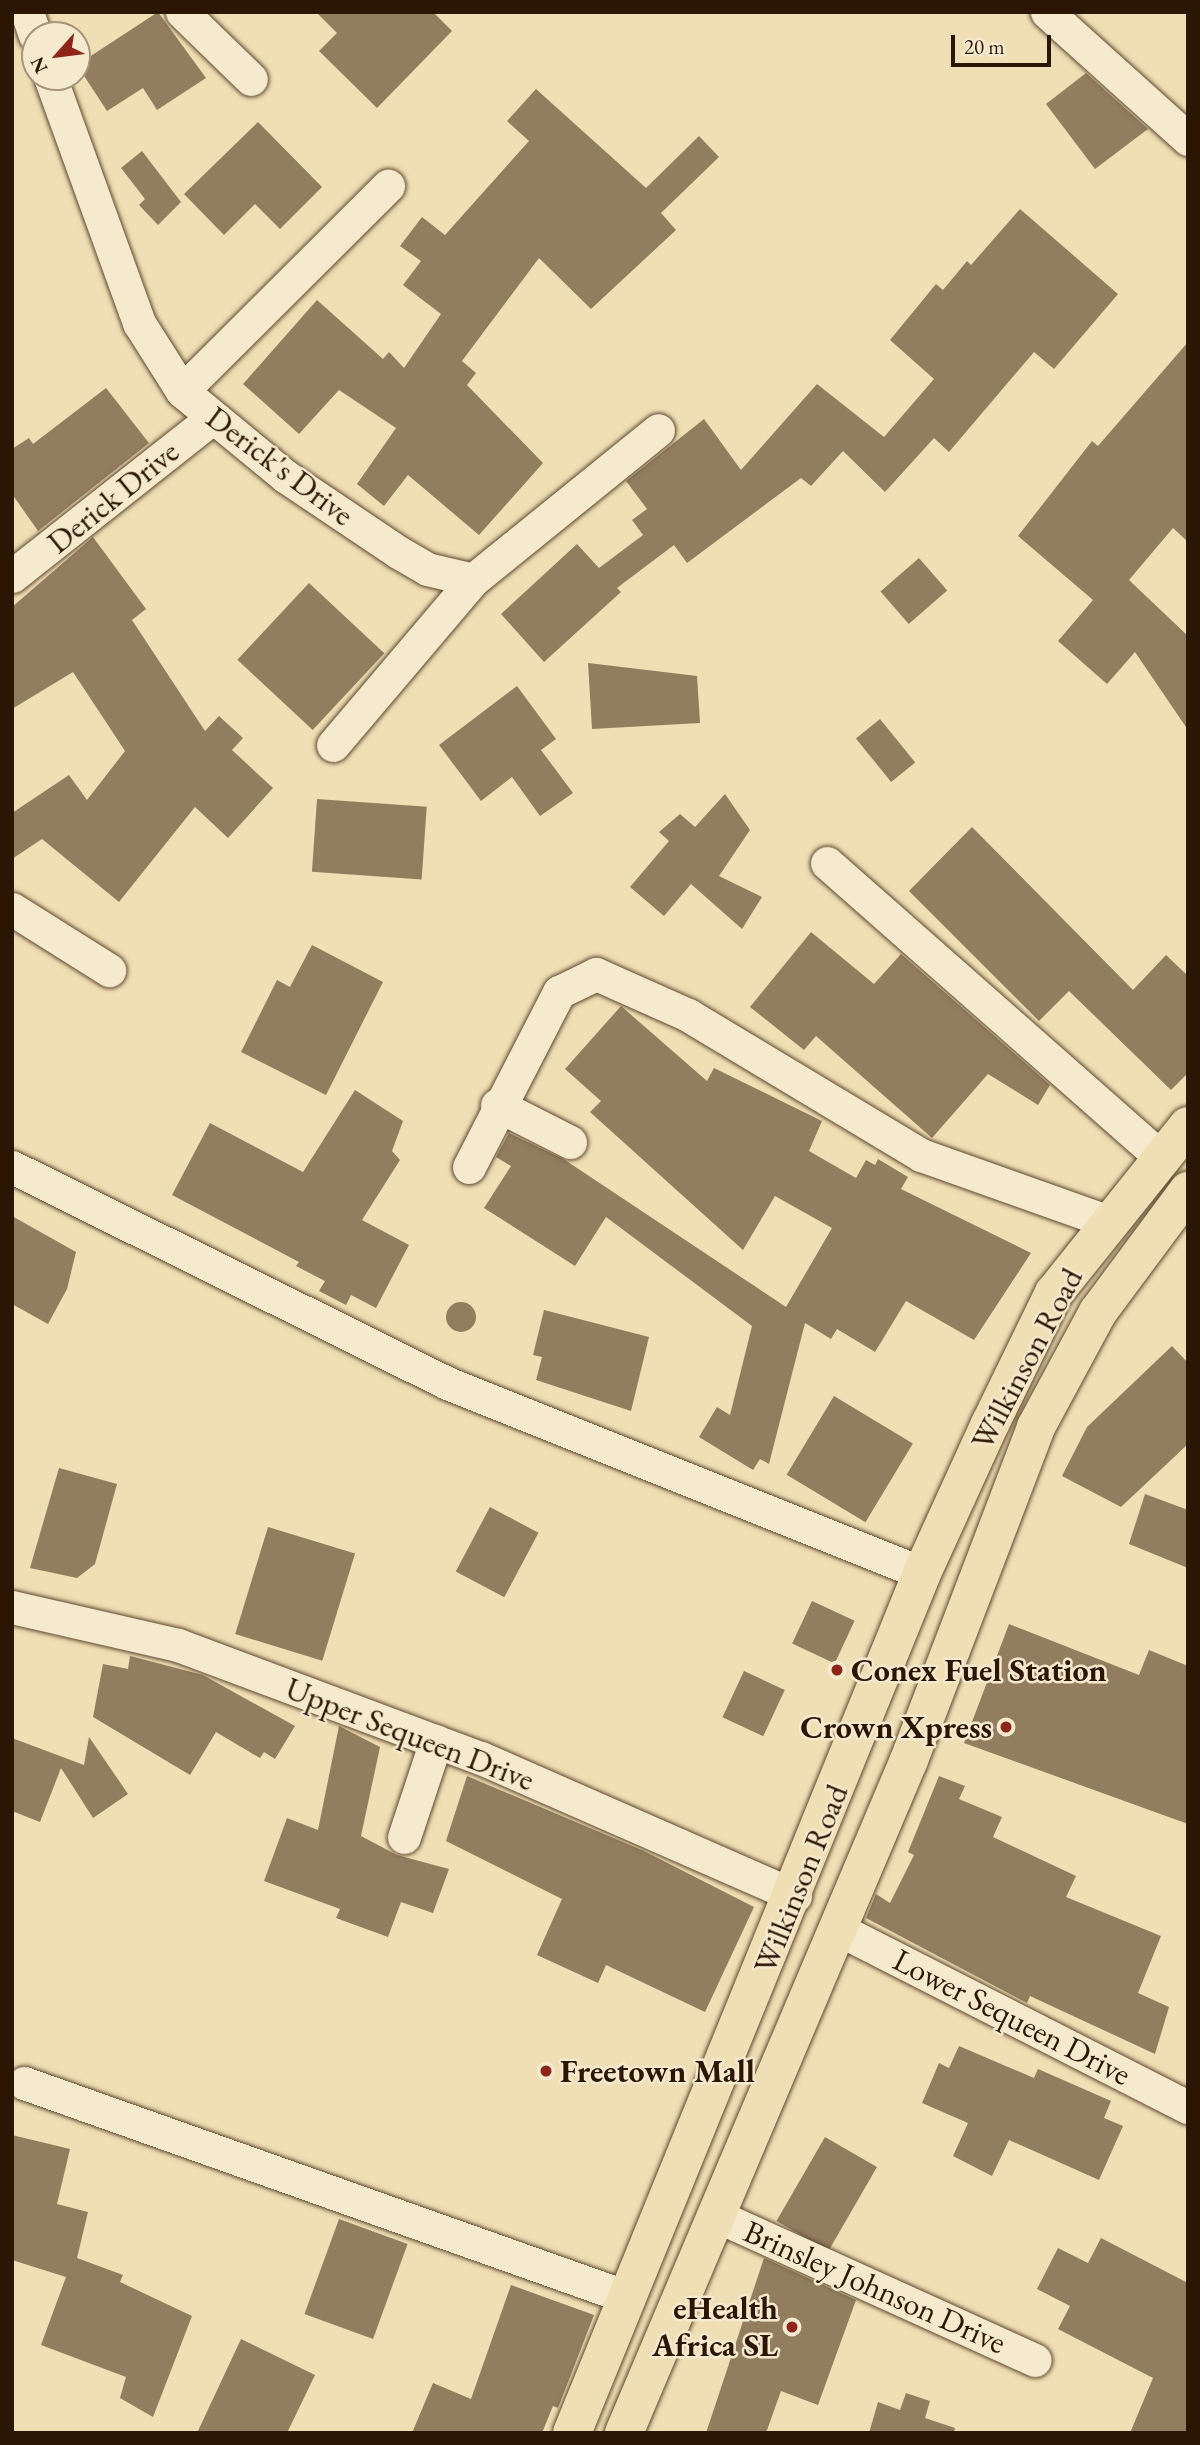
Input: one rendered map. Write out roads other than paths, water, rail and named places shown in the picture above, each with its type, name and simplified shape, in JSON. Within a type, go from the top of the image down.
[{"type":"main road","name":"Wilkinson Road","points":[[572,2433],[795,1896],[922,1573],[1054,1293],[1106,1221],[1188,1126]]},
{"type":"main road","name":"Wilkinson Road","points":[[624,2433],[918,1736],[1036,1427],[1098,1312],[1188,1191]]},
{"type":"main road","points":[[866,1716],[918,1736]]},
{"type":"main road","points":[[690,2147],[736,2166]]},
{"type":"street","points":[[182,12],[251,79]]},
{"type":"street","points":[[1046,12],[1188,139]]},
{"type":"street","name":"Derick's Drive","points":[[55,91],[139,323],[182,391],[285,476],[398,552],[427,569],[473,580]]},
{"type":"street","points":[[182,391],[388,186]]},
{"type":"street","name":"Derick Drive","points":[[12,576],[213,417]]},
{"type":"street","points":[[333,745],[473,580],[658,430]]},
{"type":"street","points":[[827,863],[1161,1157]]},
{"type":"street","points":[[12,909],[109,970]]},
{"type":"street","points":[[469,1167],[497,1105],[559,992],[596,974],[688,1015],[921,1155],[1106,1221]]},
{"type":"street","points":[[497,1105],[570,1142]]},
{"type":"street","points":[[12,1167],[447,1383],[922,1573]]},
{"type":"street","name":"Upper Sequeen Drive","points":[[12,1608],[178,1645],[436,1741],[795,1896]]},
{"type":"street","points":[[404,1837],[436,1741]]},
{"type":"street","name":"Lower Sequeen Drive","points":[[836,1928],[1188,2107]]},
{"type":"street","points":[[24,2083],[627,2297]]},
{"type":"street","name":"Brinsley Johnson Drive","points":[[715,2215],[1035,2360]]},
{"type":"place","name":"Conex Fuel Station","points":[[837,1670]]},
{"type":"place","name":"Crown Xpress","points":[[1006,1727]]},
{"type":"place","name":"Freetown Mall","points":[[546,2071]]},
{"type":"place","name":"eHealth Africa SL","points":[[792,2327]]}]
